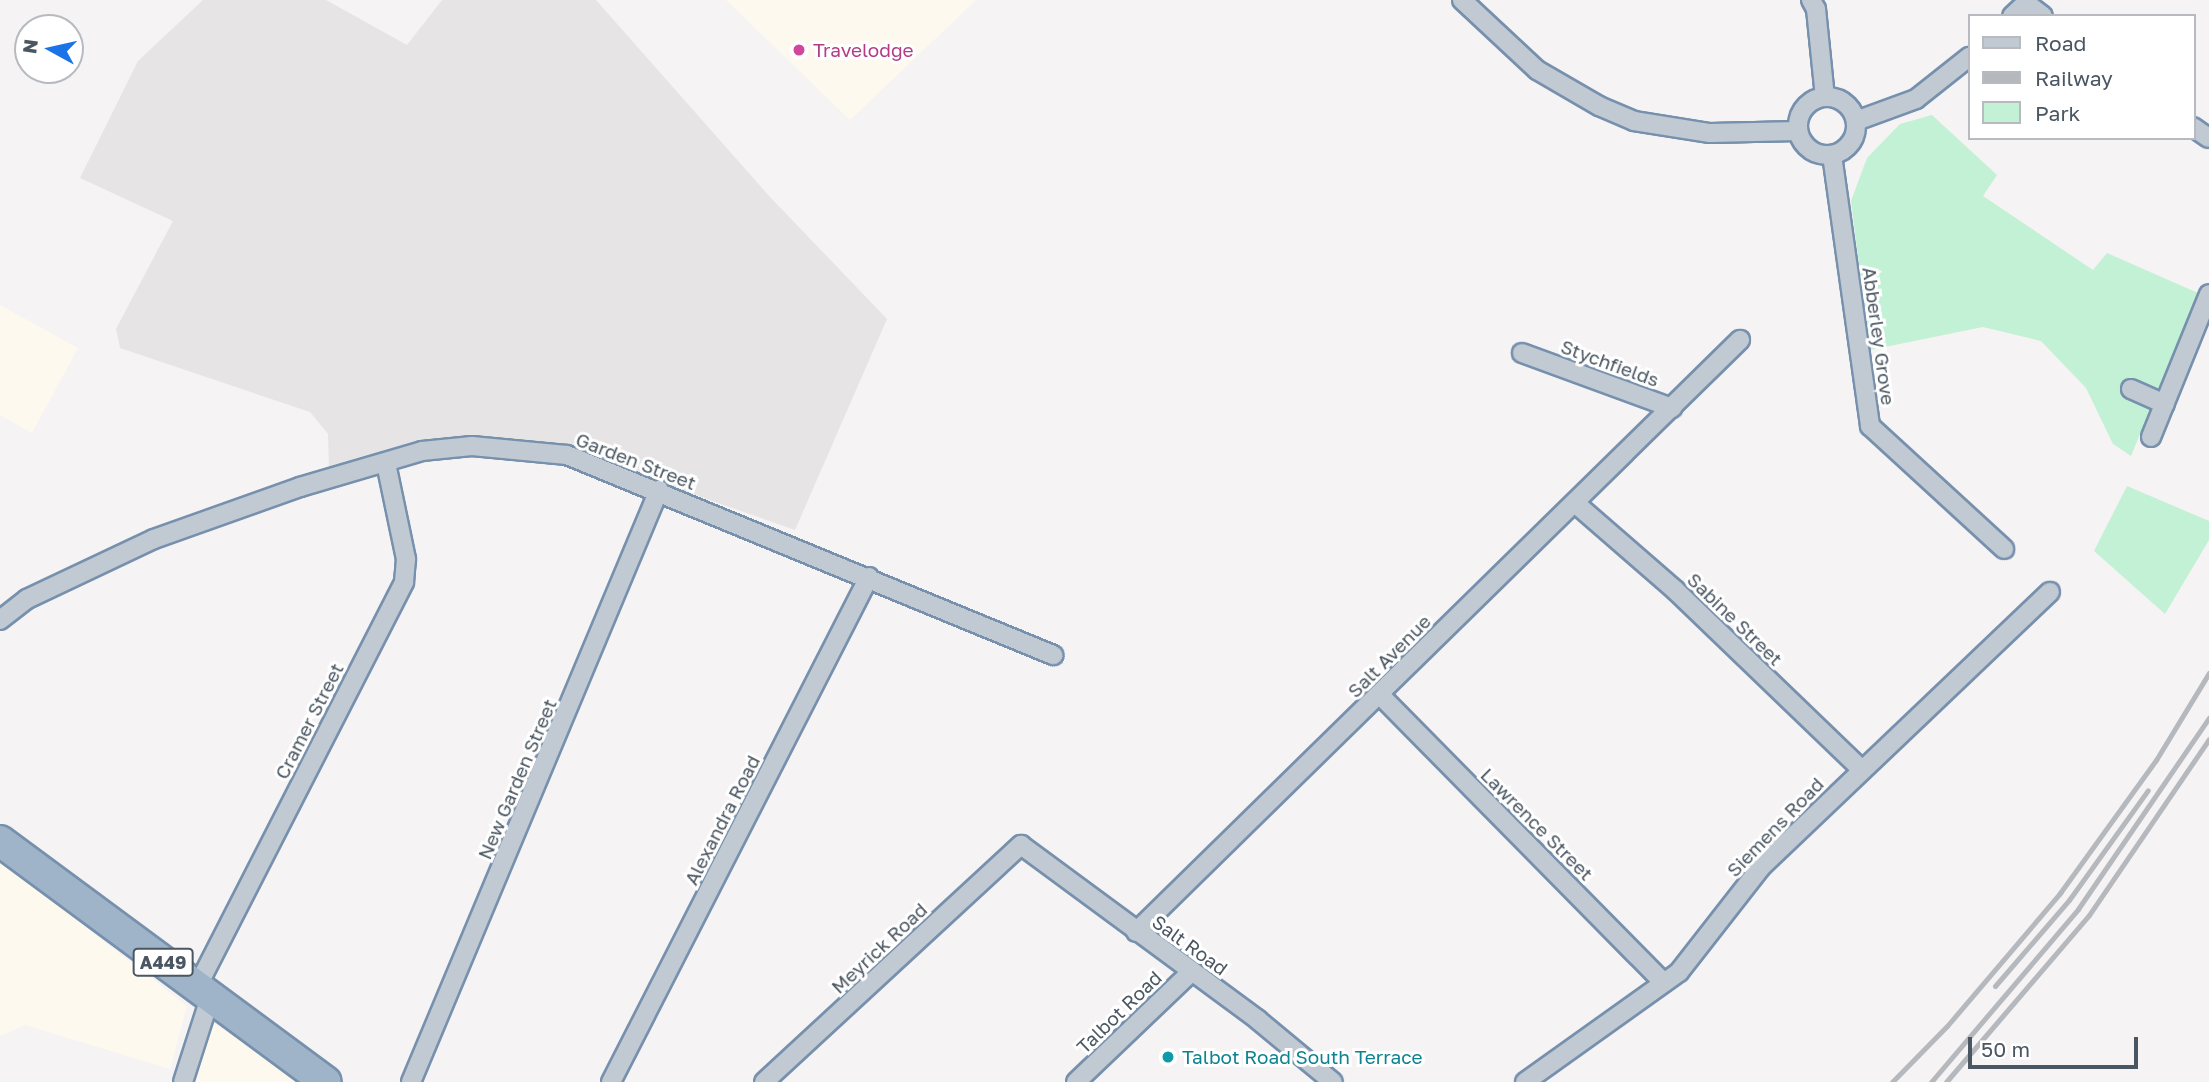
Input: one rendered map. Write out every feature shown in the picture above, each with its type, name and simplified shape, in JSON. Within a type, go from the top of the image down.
[{"type":"highway","name":"A449","points":[[0,841],[326,1082]]},
{"type":"street","points":[[1462,0],[1537,70],[1634,121],[1710,133],[1798,131]]},
{"type":"street","points":[[1811,0],[1816,9],[1825,97]]},
{"type":"street","points":[[2014,14],[2026,3],[2040,14]]},
{"type":"street","points":[[1856,121],[1916,99],[1968,58]]},
{"type":"street","points":[[1825,97],[1842,100],[1856,121],[1849,145],[1832,155],[1814,152],[1798,131],[1807,104],[1825,97]]},
{"type":"street","name":"Abberley Grove","points":[[1832,155],[1871,426],[2004,549]]},
{"type":"street","points":[[2151,437],[2209,294]]},
{"type":"street","name":"Stychfields","points":[[1522,353],[1672,408],[1740,340]]},
{"type":"street","points":[[2131,389],[2165,404]]},
{"type":"street","name":"Salt Avenue","points":[[1136,932],[1672,408]]},
{"type":"street","name":"Garden Street","points":[[0,620],[27,599],[153,539],[300,487],[422,451],[472,446],[519,448],[567,455],[659,490],[1053,655]]},
{"type":"street","name":"Cramer Street","points":[[183,1082],[203,992],[404,582],[406,559],[386,463]]},
{"type":"street","name":"New Garden Street","points":[[411,1082],[659,490]]},
{"type":"street","name":"Sabine Street","points":[[1576,503],[1675,590],[1861,769]]},
{"type":"street","name":"Alexandra Road","points":[[611,1082],[869,577]]},
{"type":"street","name":"Siemens Road","points":[[1525,1082],[1679,972],[1761,867],[2050,592]]},
{"type":"street","name":"Lawrence Street","points":[[1380,695],[1664,983]]},
{"type":"street","name":"Salt Road","points":[[1021,845],[1333,1082]]},
{"type":"street","name":"Meyrick Road","points":[[764,1082],[1021,845]]},
{"type":"street","name":"Talbot Road","points":[[1076,1082],[1191,972]]},
{"type":"shaded area","points":[[203,0],[326,0],[407,45],[442,0],[596,0],[770,197],[887,319],[795,530],[573,452],[485,437],[410,445],[329,468],[328,434],[310,412],[120,348],[116,329],[173,221],[80,178],[138,61]]},
{"type":"shaded area","points":[[726,0],[976,0],[850,120]]},
{"type":"shaded area","points":[[0,305],[78,348],[32,433],[0,415]]},
{"type":"shaded area","points":[[0,860],[187,1006],[170,1069],[25,1025],[0,1036]]},
{"type":"shaded area","points":[[212,1022],[301,1082],[196,1082]]},
{"type":"green space","points":[[1932,115],[1997,175],[1983,196],[2093,270],[2107,253],[2198,293],[2131,456],[2113,444],[2086,388],[2041,341],[1983,327],[1870,350],[1851,201],[1867,158],[1900,124]]},
{"type":"green space","points":[[2127,486],[2209,521],[2209,540],[2165,614],[2094,551]]},
{"type":"railway","points":[[1892,1082],[1947,1026],[2060,893],[2156,760],[2209,673]]},
{"type":"railway","points":[[1931,1082],[2078,909],[2209,718]]},
{"type":"railway","points":[[1946,1082],[2089,915],[2209,739]]},
{"type":"railway","points":[[1995,986],[2069,900],[2148,790]]},
{"type":"place","name":"Travelodge","points":[[799,50]]},
{"type":"place","name":"Talbot Road South Terrace","points":[[1168,1057]]}]
